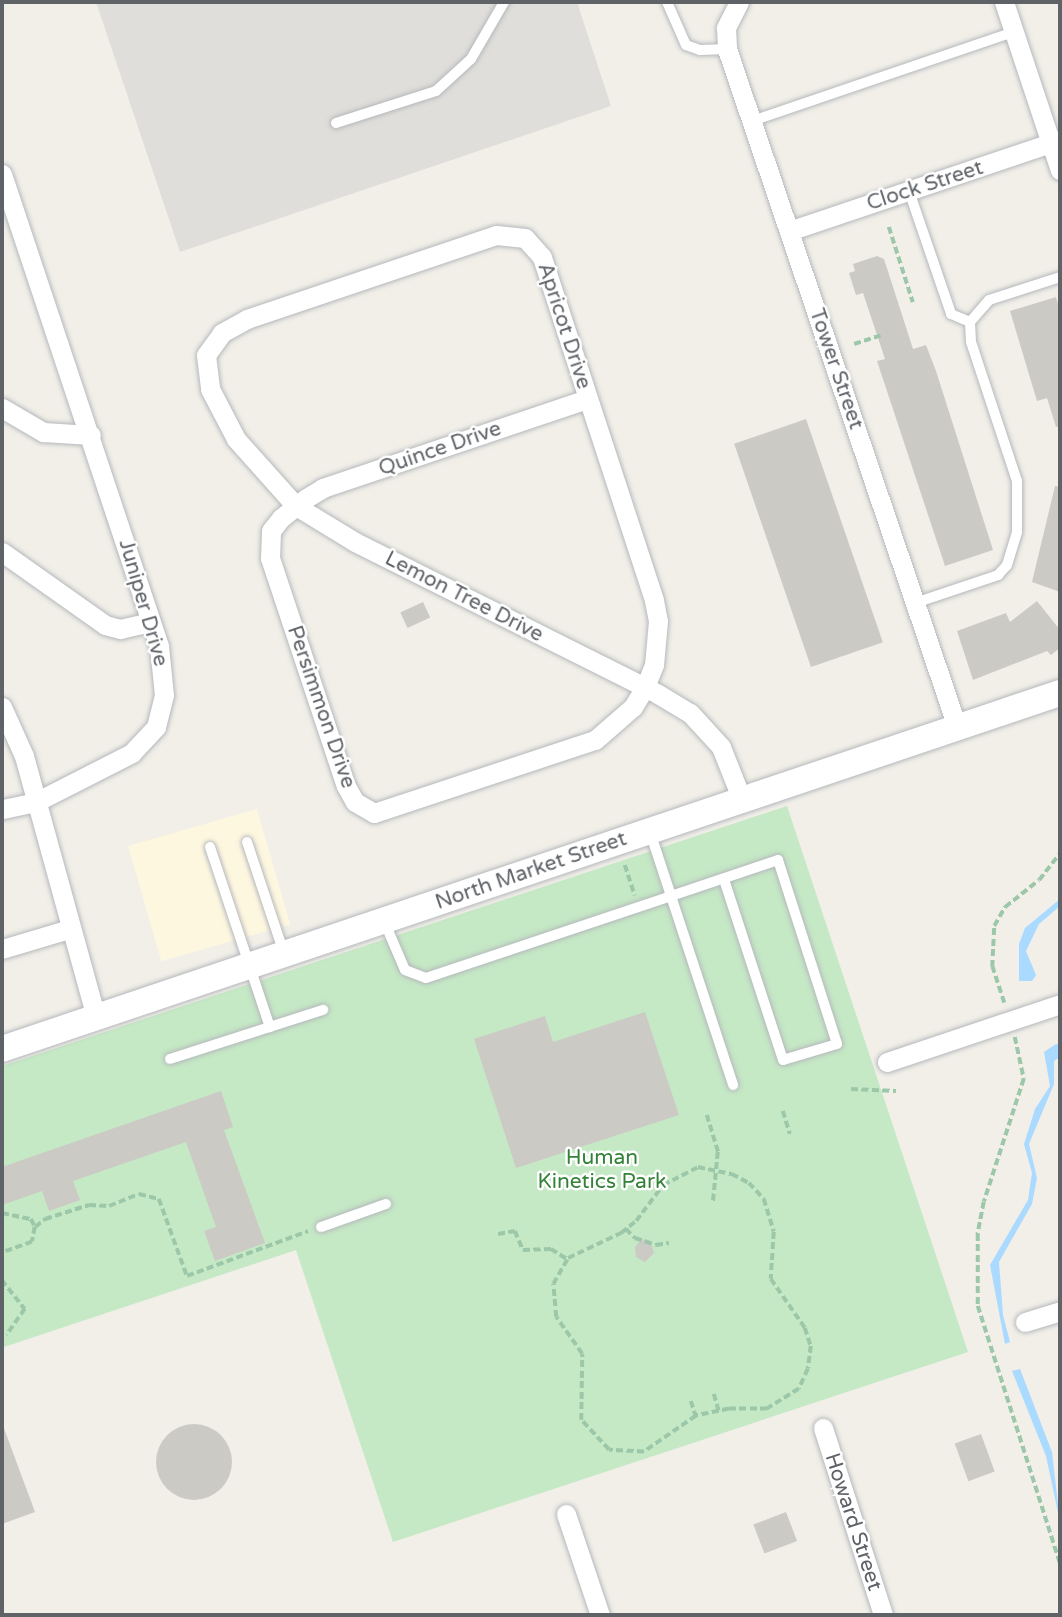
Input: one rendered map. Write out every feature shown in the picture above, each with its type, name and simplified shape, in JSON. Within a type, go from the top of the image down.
[{"type":"main road","name":"North Market Street","points":[[2,1049],[1060,693]]},
{"type":"street","points":[[1004,2],[1056,142],[1060,170]]},
{"type":"street","name":"Tower Street","points":[[735,6],[726,28],[727,49],[957,727]]},
{"type":"street","name":"Clock Street","points":[[789,231],[1056,142]]},
{"type":"street","name":"Juniper Drive","points":[[2,174],[91,435],[150,622],[163,670],[164,695],[156,727],[132,753],[36,802],[2,809]]},
{"type":"street","name":"Apricot Drive","points":[[205,370],[212,343],[247,319],[496,236],[525,238],[542,257],[658,621],[654,665],[645,687]]},
{"type":"street","name":"Lemon Tree Drive","points":[[205,370],[236,439],[296,506],[355,542],[645,687],[690,713],[721,747],[742,800]]},
{"type":"street","name":"Quince Drive","points":[[296,506],[323,488],[587,399]]},
{"type":"street","points":[[2,408],[43,432],[91,435]]},
{"type":"street","name":"Persimmon Drive","points":[[296,506],[271,531],[271,558],[346,786],[364,810],[394,810],[568,752],[614,727],[645,687]]},
{"type":"street","points":[[2,552],[105,625],[120,629],[150,622]]},
{"type":"street","points":[[2,707],[24,756],[69,929],[96,1017]]},
{"type":"street","points":[[2,949],[69,929]]},
{"type":"street","points":[[887,1062],[1060,1004]]},
{"type":"street","points":[[1025,1322],[1060,1311]]},
{"type":"street","name":"Howard Street","points":[[823,1428],[883,1615]]},
{"type":"street","points":[[566,1514],[600,1615]]},
{"type":"lane","points":[[336,123],[436,91],[471,59],[504,2]]},
{"type":"lane","points":[[667,2],[686,45],[700,50],[727,49]]},
{"type":"lane","points":[[752,121],[1014,32]]},
{"type":"lane","points":[[909,191],[951,314],[970,322]]},
{"type":"lane","points":[[915,603],[998,575],[1007,565],[1017,532],[1017,481],[971,342],[970,322],[989,300],[1060,277]]},
{"type":"lane","points":[[650,831],[733,1085]]},
{"type":"lane","points":[[247,842],[284,954]]},
{"type":"lane","points":[[210,847],[270,1027]]},
{"type":"lane","points":[[384,921],[405,970],[426,978],[778,860],[837,1044],[783,1060],[724,879]]},
{"type":"lane","points":[[170,1059],[323,1010]]},
{"type":"lane","points":[[321,1227],[386,1204]]},
{"type":"path","points":[[889,227],[913,302]]},
{"type":"path","points":[[854,344],[881,335]]},
{"type":"path","points":[[1006,1008],[992,967],[994,926],[1005,907],[1039,880],[1060,853]]},
{"type":"path","points":[[625,865],[639,907]]},
{"type":"path","points":[[1015,1036],[1024,1079],[984,1202],[978,1234],[978,1306],[1060,1563]]},
{"type":"path","points":[[851,1089],[896,1091]]},
{"type":"path","points":[[783,1111],[790,1134]]},
{"type":"path","points":[[707,1115],[716,1134],[713,1204]]},
{"type":"path","points":[[698,1167],[716,1169],[749,1183],[764,1199],[774,1231],[771,1279],[805,1328],[811,1346],[799,1389],[783,1402],[767,1409],[719,1411],[696,1416],[644,1452],[609,1450],[596,1440],[581,1420],[582,1354],[552,1308],[553,1284],[567,1259],[626,1229],[678,1174],[698,1167]]},
{"type":"path","points":[[35,1227],[45,1219],[89,1205],[109,1206],[139,1194],[159,1199],[187,1276],[321,1227]]},
{"type":"path","points":[[2,1213],[31,1219],[35,1227],[32,1241],[2,1253],[2,1280],[25,1309],[7,1335]]},
{"type":"path","points":[[626,1229],[635,1238],[656,1245],[669,1242]]},
{"type":"path","points":[[498,1234],[515,1231],[523,1250],[551,1249],[567,1259]]},
{"type":"path","points":[[714,1394],[719,1411]]},
{"type":"path","points":[[691,1401],[696,1416]]},
{"type":"shaded area","points":[[96,2],[577,2],[611,106],[180,252]]},
{"type":"shaded area","points":[[257,809],[290,924],[161,961],[128,846]]},
{"type":"green space","name":"Human Kinetics Park","points":[[787,806],[968,1352],[393,1542],[296,1250],[4,1347],[2,1066]]},
{"type":"water","points":[[1060,899],[1060,906],[1039,924],[1026,951],[1036,975],[1032,981],[1019,981],[1019,944],[1025,928]]},
{"type":"water","points":[[1056,1044],[1060,1045],[1060,1057],[1054,1061],[1054,1084],[1029,1144],[1037,1178],[1032,1204],[999,1262],[1003,1315],[1010,1342],[1005,1344],[990,1265],[1028,1200],[1032,1173],[1024,1144],[1035,1109],[1050,1086],[1044,1052]]},
{"type":"water","points":[[1020,1369],[1052,1452],[1060,1522],[1046,1456],[1012,1371]]},
{"type":"building","points":[[877,256],[884,259],[913,349],[926,345],[993,550],[945,566],[877,361],[885,359],[863,293],[856,295],[849,273],[855,271],[853,264]]},
{"type":"building","points":[[1056,297],[1060,311],[1060,426],[1056,427],[1047,398],[1037,401],[1010,311]]},
{"type":"building","points":[[806,419],[883,642],[811,667],[734,444]]},
{"type":"building","points":[[1055,486],[1060,487],[1060,592],[1032,582]]},
{"type":"building","points":[[1037,601],[1060,630],[1060,648],[1051,655],[1047,651],[973,680],[957,631],[1006,613],[1010,622]]},
{"type":"building","points":[[423,602],[430,617],[408,628],[400,613]]},
{"type":"building","points":[[645,1012],[679,1115],[516,1168],[474,1039],[545,1016],[553,1042]]},
{"type":"building","points":[[221,1091],[233,1127],[224,1130],[265,1243],[215,1261],[204,1231],[216,1227],[186,1142],[73,1181],[80,1200],[49,1211],[42,1191],[2,1205],[2,1167]]},
{"type":"building","points":[[642,1239],[651,1243],[654,1253],[645,1262],[636,1257],[635,1247]]},
{"type":"building","points":[[2,1423],[35,1512],[2,1524]]},
{"type":"building","points":[[194,1424],[209,1427],[221,1435],[229,1447],[232,1462],[229,1477],[221,1489],[209,1497],[194,1500],[179,1497],[167,1489],[159,1477],[156,1462],[159,1447],[167,1435],[179,1427]]},
{"type":"building","points":[[981,1434],[995,1472],[968,1481],[955,1444]]},
{"type":"building","points":[[786,1512],[797,1541],[764,1553],[753,1525]]}]
